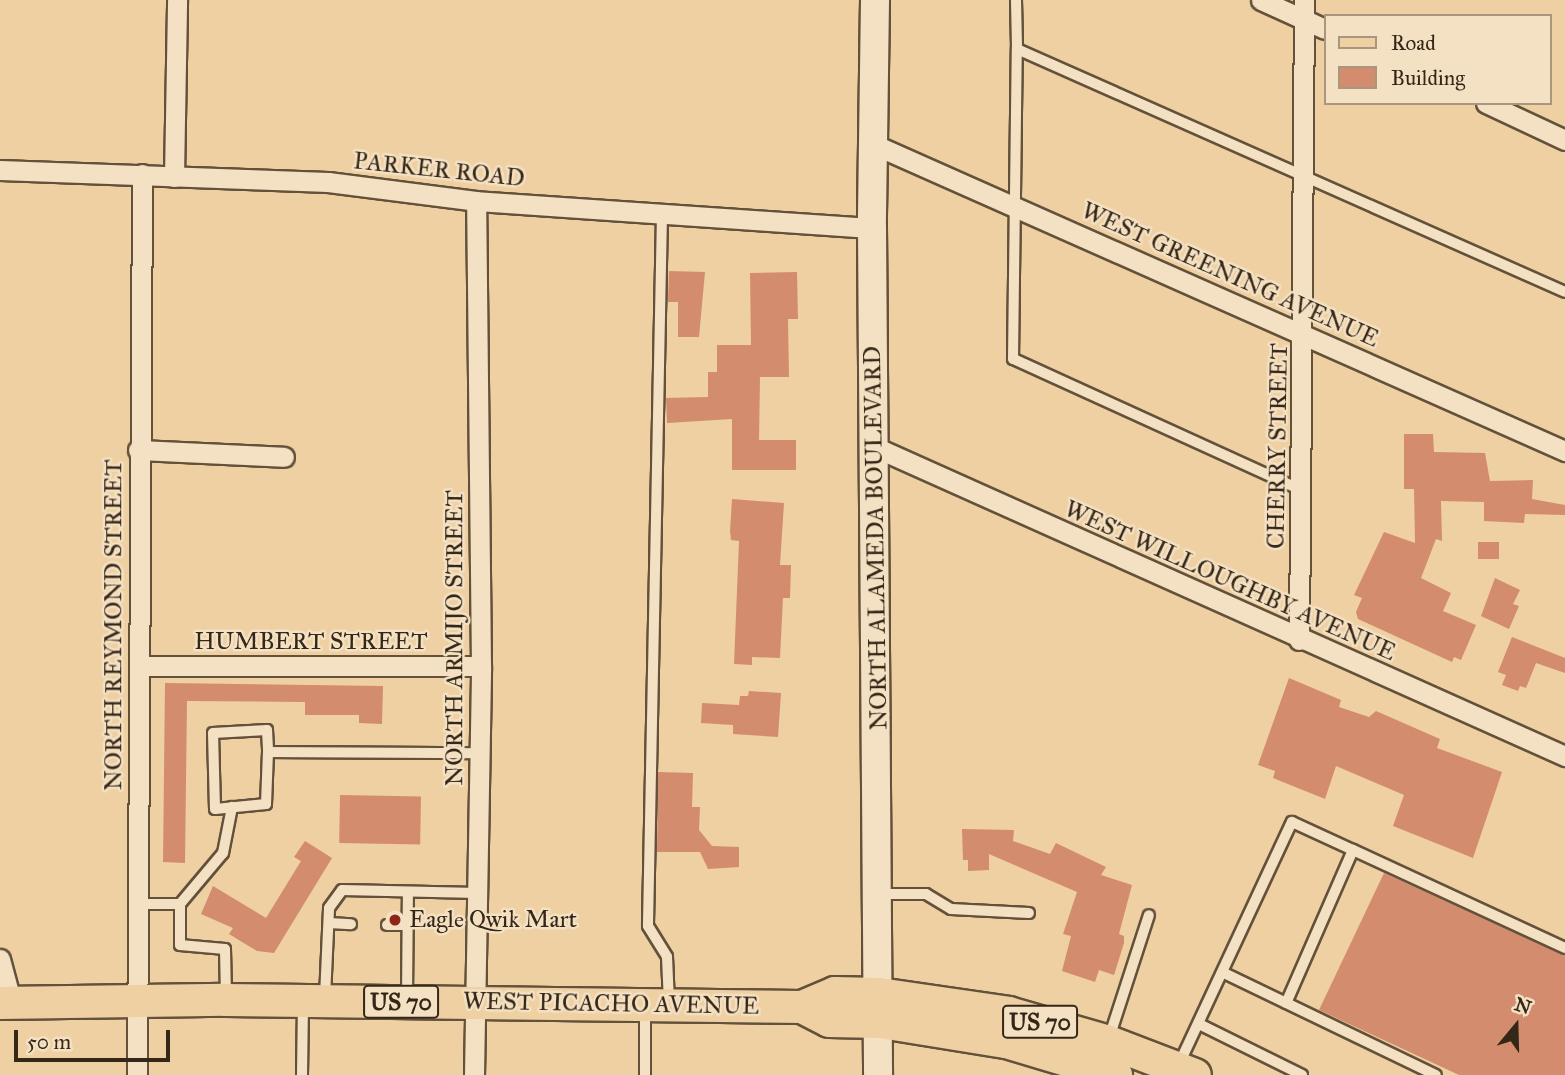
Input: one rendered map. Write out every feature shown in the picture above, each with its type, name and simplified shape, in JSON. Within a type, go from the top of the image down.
[{"type":"main road","name":"WEST PICACHO AVENUE","points":[[6,1004],[226,1000],[657,1007],[802,1006],[829,1021],[880,1008],[1009,1013],[1108,1042],[1186,1072]]},
{"type":"main road","name":"WEST PICACHO AVENUE","points":[[880,1008],[1116,1075]]},
{"type":"street","points":[[174,177],[177,0]]},
{"type":"street","name":"NORTH ALAMEDA BOULEVARD","points":[[875,0],[872,228],[877,447],[880,1008],[878,1075]]},
{"type":"street","points":[[1261,0],[1304,9],[1324,28]]},
{"type":"street","name":"CHERRY STREET","points":[[1299,640],[1304,333],[1304,9]]},
{"type":"street","points":[[1490,105],[1565,140]]},
{"type":"street","name":"WEST GREENING AVENUE","points":[[875,145],[1565,451]]},
{"type":"street","name":"PARKER ROAD","points":[[0,170],[328,182],[476,201],[872,228]]},
{"type":"street","name":"NORTH REYMOND STREET","points":[[137,1075],[140,1000],[138,450],[142,174]]},
{"type":"street","name":"NORTH ARMIJO STREET","points":[[474,1075],[481,666],[476,201]]},
{"type":"street","name":"WEST WILLOUGHBY AVENUE","points":[[877,447],[1299,640],[1565,756]]},
{"type":"street","points":[[138,450],[284,457]]},
{"type":"street","name":"HUMBERT STREET","points":[[140,666],[481,666]]},
{"type":"street","points":[[0,959],[6,1004]]},
{"type":"lane","points":[[1016,0],[1012,206],[1013,359],[1302,491]]},
{"type":"lane","points":[[1017,49],[1304,179],[1565,292]]},
{"type":"lane","points":[[645,1075],[667,957],[648,926],[662,214]]},
{"type":"lane","points":[[267,730],[268,752],[266,804],[215,809],[213,733],[267,730]]},
{"type":"lane","points":[[268,752],[480,753]]},
{"type":"lane","points":[[226,1000],[225,949],[180,945],[180,904],[223,853],[232,807]]},
{"type":"lane","points":[[1186,1072],[1199,1024],[1292,822],[1565,948]]},
{"type":"lane","points":[[1286,1003],[1353,850]]},
{"type":"lane","points":[[302,1075],[329,923],[329,908],[342,890],[478,893]]},
{"type":"lane","points":[[407,1002],[408,892]]},
{"type":"lane","points":[[878,894],[926,894],[951,909],[1030,913]]},
{"type":"lane","points":[[140,904],[180,904]]},
{"type":"lane","points":[[1108,1042],[1149,915]]},
{"type":"lane","points":[[329,923],[351,924]]},
{"type":"lane","points":[[387,925],[408,925]]},
{"type":"lane","points":[[1224,973],[1436,1075]]},
{"type":"lane","points":[[1199,1024],[1302,1075]]},
{"type":"building","points":[[669,271],[705,272],[699,337],[678,337],[678,302],[668,302]]},
{"type":"building","points":[[797,272],[798,319],[788,319],[789,377],[760,377],[759,440],[796,440],[796,470],[732,470],[732,419],[667,423],[666,398],[708,397],[708,372],[717,372],[717,345],[751,345],[750,273]]},
{"type":"building","points":[[1404,434],[1433,434],[1434,452],[1485,453],[1490,481],[1533,480],[1532,499],[1565,505],[1565,515],[1525,514],[1524,523],[1484,521],[1484,502],[1441,501],[1442,541],[1436,539],[1421,578],[1451,593],[1443,611],[1476,625],[1461,660],[1454,657],[1452,662],[1358,619],[1356,612],[1362,598],[1354,595],[1384,532],[1415,543],[1414,489],[1404,489]]},
{"type":"building","points":[[732,499],[784,503],[780,565],[791,565],[790,598],[783,598],[780,658],[752,657],[752,665],[734,664],[739,541],[731,540]]},
{"type":"building","points":[[1478,542],[1499,542],[1499,559],[1478,559]]},
{"type":"building","points":[[1495,578],[1520,590],[1513,604],[1519,606],[1509,629],[1481,616]]},
{"type":"building","points":[[1512,637],[1565,658],[1565,673],[1536,663],[1526,688],[1520,686],[1518,691],[1502,685],[1506,675],[1498,672]]},
{"type":"building","points":[[1289,678],[1341,700],[1339,707],[1369,717],[1376,711],[1440,739],[1437,748],[1502,772],[1473,858],[1393,826],[1404,795],[1336,766],[1325,799],[1273,778],[1275,771],[1258,765]]},
{"type":"building","points":[[165,683],[383,686],[382,724],[359,723],[359,715],[305,715],[305,702],[187,701],[185,863],[163,862]]},
{"type":"building","points":[[749,691],[781,693],[778,737],[733,734],[733,725],[701,723],[702,703],[739,705],[740,696],[748,696]]},
{"type":"building","points":[[658,772],[693,773],[692,807],[700,807],[699,830],[712,846],[739,847],[739,867],[708,869],[700,852],[657,852]]},
{"type":"building","points":[[340,795],[421,796],[420,844],[339,843]]},
{"type":"building","points":[[962,829],[1014,830],[1013,841],[1050,854],[1056,843],[1106,867],[1101,875],[1132,885],[1119,934],[1124,936],[1124,943],[1114,975],[1099,970],[1095,982],[1062,971],[1071,936],[1063,934],[1077,892],[989,854],[989,870],[968,871],[968,860],[963,860]]},
{"type":"building","points":[[305,841],[332,858],[274,953],[257,951],[229,934],[233,928],[201,914],[213,886],[266,918],[301,861],[294,857]]},
{"type":"building","points":[[1384,873],[1565,956],[1565,1075],[1459,1075],[1319,1010]]},
{"type":"place","name":"Eagle Qwik Mart","points":[[395,920]]}]
